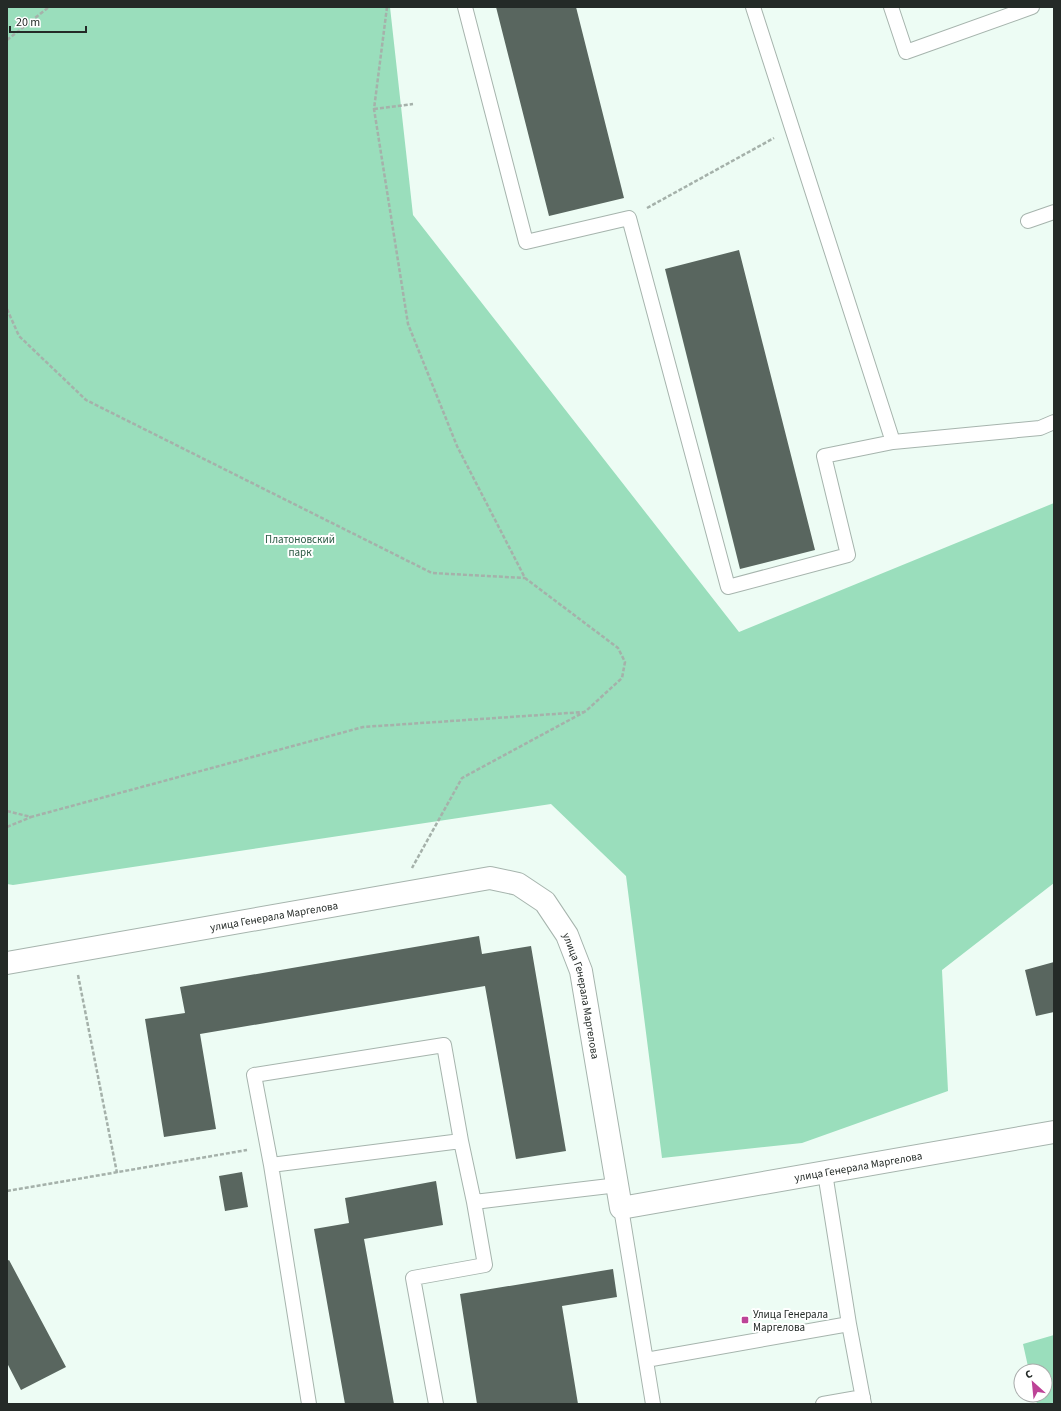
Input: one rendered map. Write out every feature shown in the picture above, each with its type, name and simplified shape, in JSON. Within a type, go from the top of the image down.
[{"type":"street","name":"улица Генерала Маргелова","points":[[7,963],[490,878],[518,884],[545,902],[567,935],[581,971],[621,1208],[1054,1132]]},
{"type":"lane","points":[[465,7],[526,242],[630,218],[728,587],[848,555],[824,456],[893,442],[1040,428],[1054,422]]},
{"type":"lane","points":[[753,7],[893,442]]},
{"type":"lane","points":[[891,7],[906,52],[1032,7]]},
{"type":"lane","points":[[1028,221],[1054,212]]},
{"type":"lane","points":[[309,1404],[271,1164],[254,1074],[444,1045],[485,1265],[413,1278],[436,1404]]},
{"type":"lane","points":[[271,1164],[461,1141]]},
{"type":"lane","points":[[823,1404],[863,1400],[849,1324],[825,1173]]},
{"type":"lane","points":[[474,1202],[618,1185]]},
{"type":"lane","points":[[621,1208],[653,1404]]},
{"type":"lane","points":[[646,1360],[849,1324]]},
{"type":"path","points":[[7,40],[49,7]]},
{"type":"path","points":[[387,7],[374,110],[408,324],[457,446],[525,578],[618,648],[625,662],[622,678],[586,712],[462,778],[405,880],[406,892]]},
{"type":"path","points":[[374,110],[413,104]]},
{"type":"path","points":[[630,218],[792,128]]},
{"type":"path","points":[[7,309],[19,336],[86,400],[432,573],[525,578]]},
{"type":"path","points":[[7,827],[31,817],[363,727],[586,712]]},
{"type":"path","points":[[7,811],[31,817]]},
{"type":"path","points":[[74,951],[116,1173]]},
{"type":"path","points":[[7,1191],[268,1147]]},
{"type":"green space","name":"Платоновский парк","points":[[7,7],[390,7],[413,215],[739,632],[1054,503],[1054,883],[942,970],[948,1091],[802,1143],[662,1158],[626,876],[551,804],[13,885],[7,884]]},
{"type":"green space","points":[[1054,1335],[1054,1404],[1037,1403],[1053,1403],[1053,1363],[1027,1363],[1023,1344]]},
{"type":"building","points":[[496,7],[576,7],[624,198],[549,216]]},
{"type":"building","points":[[739,250],[815,550],[740,569],[665,269]]},
{"type":"building","points":[[479,936],[482,954],[531,946],[566,1151],[516,1159],[485,986],[200,1034],[216,1129],[164,1137],[145,1019],[185,1013],[180,987]]},
{"type":"building","points":[[1054,962],[1054,1012],[1036,1016],[1025,970]]},
{"type":"building","points":[[242,1172],[248,1207],[225,1211],[219,1176]]},
{"type":"building","points":[[436,1181],[443,1225],[364,1239],[394,1404],[345,1404],[314,1229],[349,1223],[345,1198]]},
{"type":"building","points":[[9,1260],[66,1367],[21,1390],[7,1363],[7,1261]]},
{"type":"building","points":[[613,1269],[617,1297],[562,1306],[578,1404],[477,1404],[460,1294]]},
{"type":"place","name":"Улица Генерала Маргелова","points":[[745,1320]]}]
